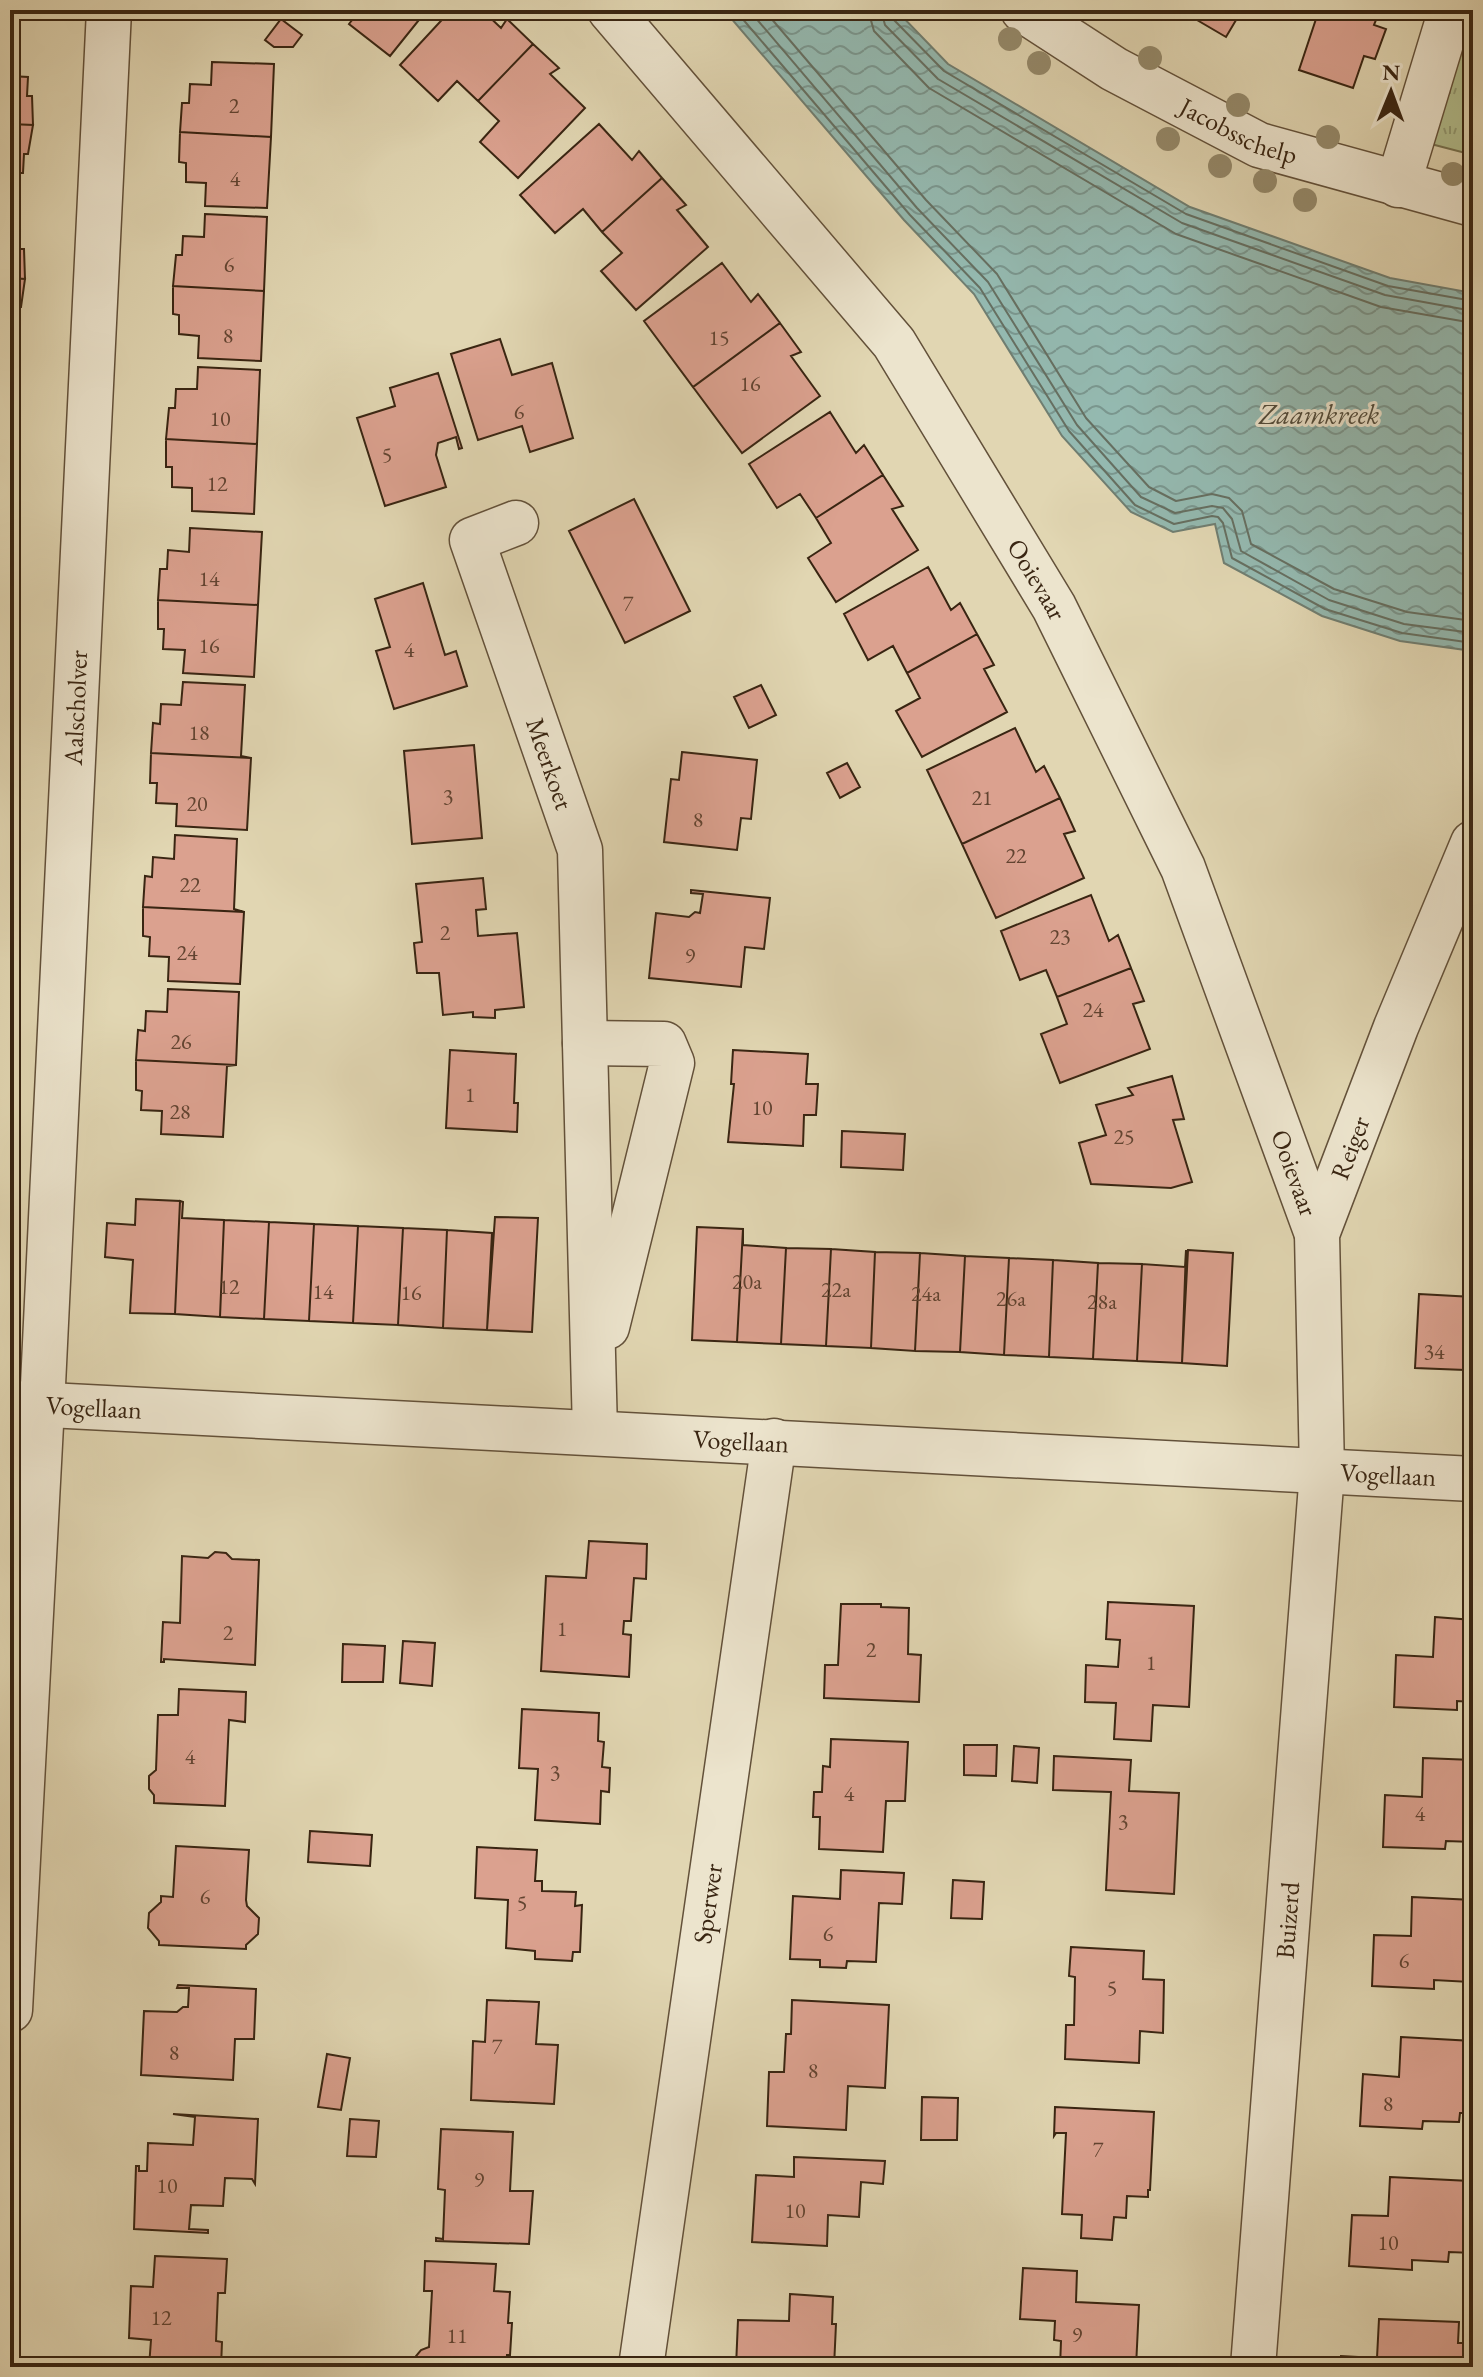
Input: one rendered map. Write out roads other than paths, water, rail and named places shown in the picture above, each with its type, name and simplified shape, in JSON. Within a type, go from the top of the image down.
[{"type":"street","name":"Aalscholver","points":[[10,2010],[26,1404],[109,10]]},
{"type":"street","name":"Ooievaar","points":[[610,10],[894,343],[1054,607],[1183,868],[1317,1234]]},
{"type":"street","name":"Jacobsschelp","points":[[1023,10],[1114,69],[1259,145],[1473,204]]},
{"type":"street","points":[[1398,185],[1451,10]]},
{"type":"street","name":"Meerkoet","points":[[516,523],[472,540],[580,850],[595,1432]]},
{"type":"street","name":"Reiger","points":[[1322,1472],[1317,1234],[1396,1027],[1473,843]]},
{"type":"street","name":"Meerkoet","points":[[585,1043],[664,1044],[672,1063],[594,1380]]},
{"type":"street","points":[[588,1149],[652,1148]]},
{"type":"street","name":"Vogellaan","points":[[26,1404],[1473,1479]]},
{"type":"street","name":"Sperwer","points":[[641,2367],[774,1441]]},
{"type":"street","name":"Buizerd","points":[[1253,2367],[1322,1472]]},
{"type":"water","name":"Zaamkreek","points":[[724,10],[896,10],[948,64],[1190,207],[1390,278],[1473,293],[1473,651],[1400,641],[1322,616],[1224,563],[1215,524],[1173,532],[1131,512],[1062,436],[974,294],[904,220]]}]
